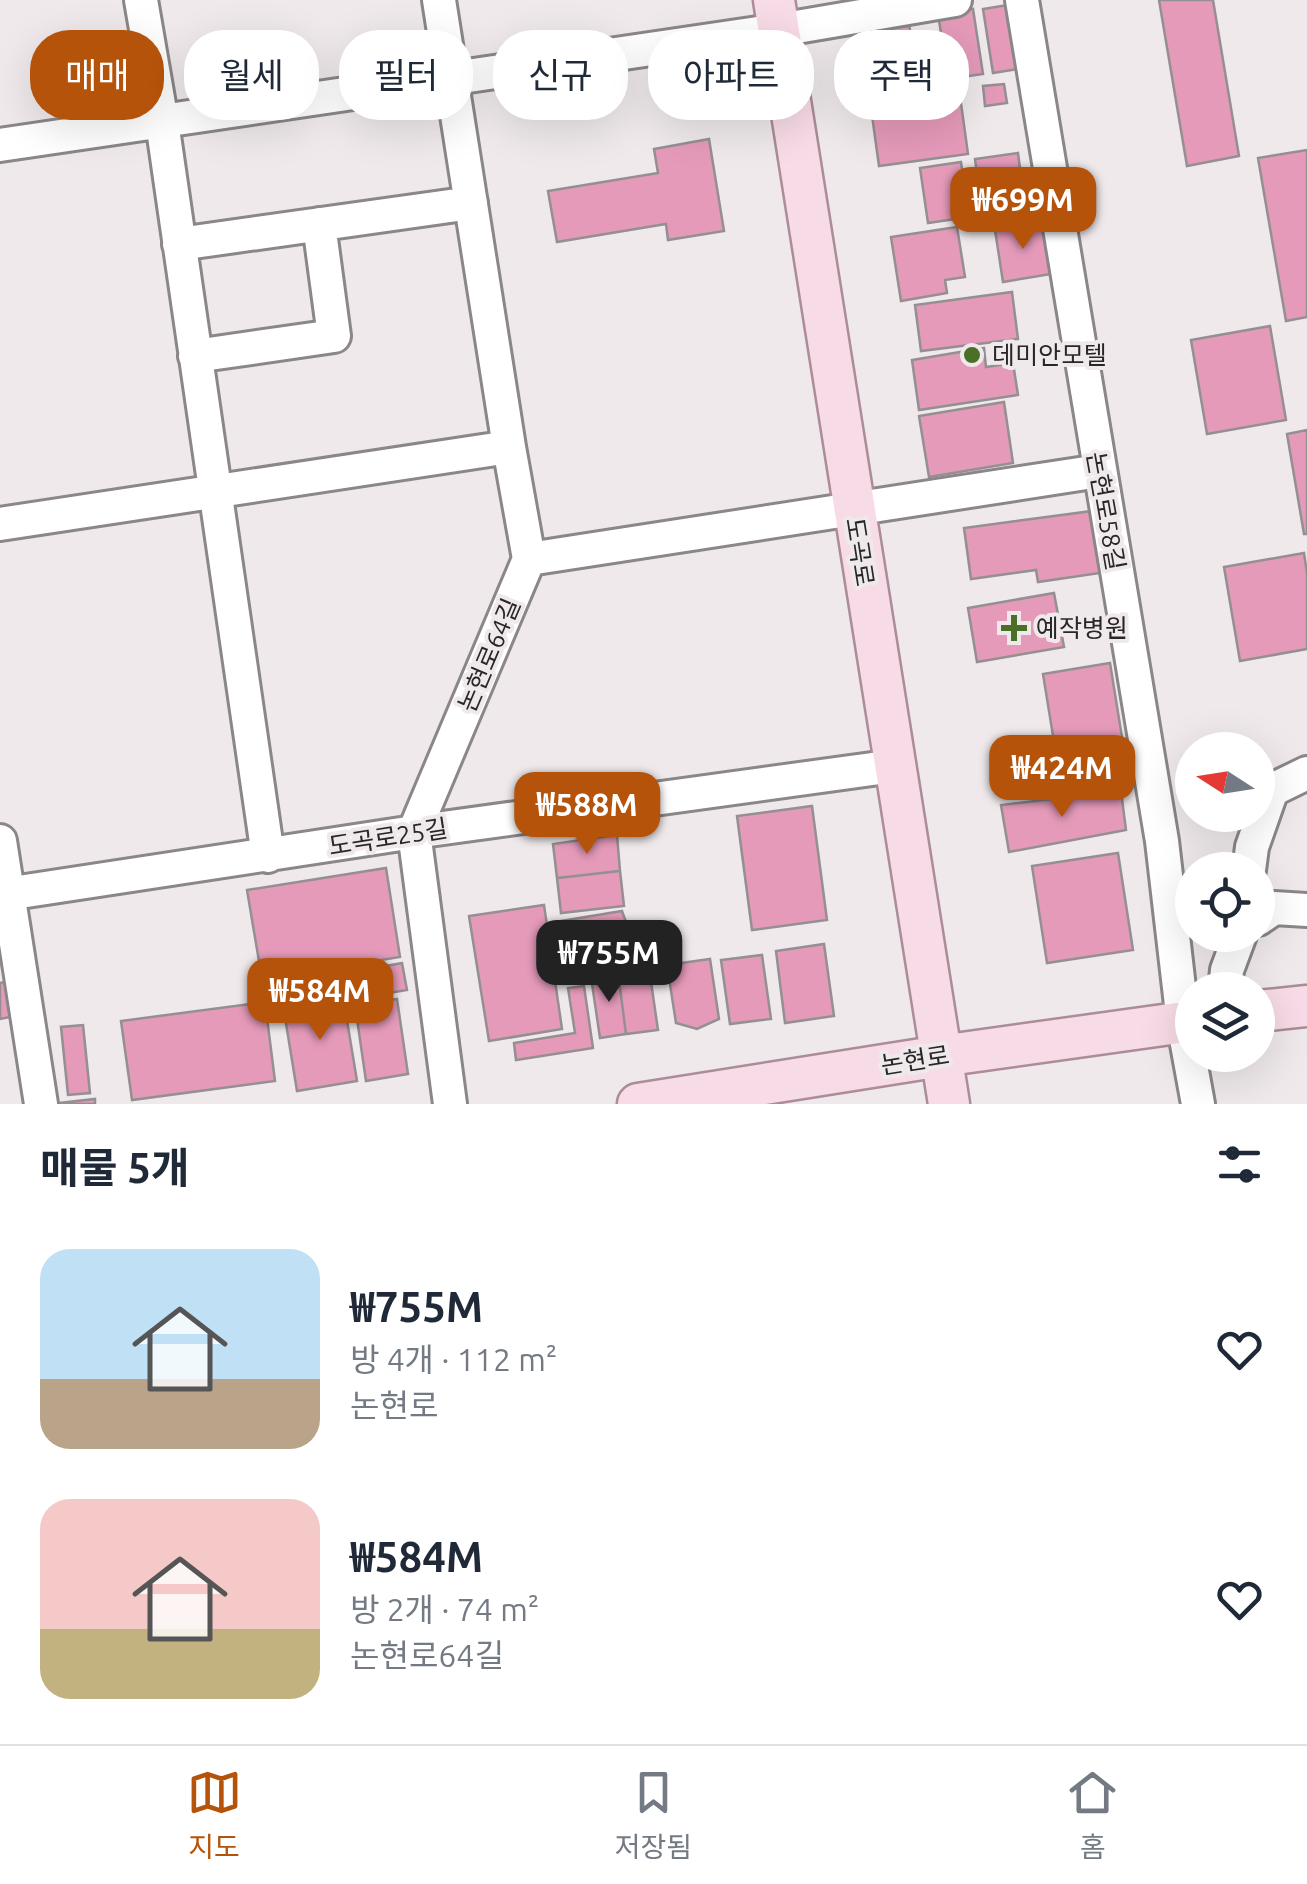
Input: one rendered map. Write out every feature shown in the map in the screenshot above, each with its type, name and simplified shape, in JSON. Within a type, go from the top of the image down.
[{"type":"main road","name":"도곡로","points":[[777,15],[949,1104]]},
{"type":"main road","points":[[1275,1009],[1307,1006]]},
{"type":"main road","name":"논현로","points":[[651,1103],[941,1056],[1175,1024]]},
{"type":"street","points":[[141,0],[268,856]]},
{"type":"street","points":[[439,0],[444,30]]},
{"type":"street","points":[[473,75],[777,15],[955,0]]},
{"type":"street","name":"논현로58길","points":[[1022,0],[1181,972]]},
{"type":"street","points":[[0,146],[339,96]]},
{"type":"street","points":[[458,120],[529,559],[1099,471]]},
{"type":"street","points":[[179,244],[470,202]]},
{"type":"street","points":[[195,356],[334,336],[318,224]]},
{"type":"street","points":[[0,524],[509,447]]},
{"type":"street","name":"논현로64길","points":[[414,832],[529,559]]},
{"type":"street","name":"도곡로25길","points":[[4,894],[414,832],[894,766]]},
{"type":"street","points":[[1251,852],[1272,790],[1307,772]]},
{"type":"street","points":[[414,832],[450,1104]]},
{"type":"street","points":[[0,842],[4,894],[41,1104]]},
{"type":"street","points":[[1275,908],[1307,910]]},
{"type":"street","name":"논현로58길","points":[[1194,1072],[1198,1104]]},
{"type":"building","points":[[1159,0],[1213,0],[1239,156],[1187,166]]},
{"type":"building","points":[[1014,4],[1024,68],[993,73],[983,9]]},
{"type":"building","points":[[973,9],[983,74],[969,76],[969,30],[940,30],[938,14]]},
{"type":"building","points":[[909,25],[910,30],[884,30]]},
{"type":"building","points":[[1004,84],[1007,103],[985,106],[983,86]]},
{"type":"building","points":[[873,120],[963,120],[968,154],[879,166]]},
{"type":"building","points":[[709,139],[724,231],[668,240],[666,224],[557,242],[548,191],[658,173],[654,149]]},
{"type":"building","points":[[1307,150],[1307,317],[1286,321],[1258,158]]},
{"type":"building","points":[[1018,153],[1022,184],[979,190],[975,159]]},
{"type":"building","points":[[961,162],[969,217],[928,223],[920,168]]},
{"type":"building","points":[[1043,222],[1051,274],[1003,282],[995,230]]},
{"type":"building","points":[[957,227],[965,277],[945,280],[947,293],[901,301],[891,237]]},
{"type":"building","points":[[1012,292],[1018,339],[921,351],[915,305]]},
{"type":"building","points":[[1270,326],[1286,420],[1207,434],[1191,340]]},
{"type":"building","points":[[984,348],[986,367],[1013,363],[1018,395],[919,410],[912,360]]},
{"type":"building","points":[[1004,402],[1013,463],[929,477],[919,416]]},
{"type":"building","points":[[1307,430],[1307,534],[1304,534],[1287,434]]},
{"type":"building","points":[[1092,511],[1100,573],[1038,582],[1036,570],[971,579],[964,528]]},
{"type":"building","points":[[1304,553],[1307,649],[1240,661],[1224,567]]},
{"type":"building","points":[[1054,593],[1064,647],[977,662],[968,608]]},
{"type":"building","points":[[1110,663],[1127,768],[1060,779],[1043,674]]},
{"type":"building","points":[[1121,791],[1126,830],[1009,852],[1001,805]]},
{"type":"building","points":[[812,806],[827,920],[752,930],[737,816]]},
{"type":"building","points":[[617,835],[620,871],[557,878],[553,844]]},
{"type":"building","points":[[1118,853],[1133,950],[1047,963],[1032,866]]},
{"type":"building","points":[[386,868],[400,957],[262,979],[247,890]]},
{"type":"building","points":[[620,871],[624,906],[561,913],[557,878]]},
{"type":"building","points":[[544,905],[562,1029],[489,1041],[469,916]]},
{"type":"building","points":[[622,911],[635,947],[570,960],[561,921]]},
{"type":"building","points":[[824,944],[834,1016],[785,1023],[776,951]]},
{"type":"building","points":[[762,955],[771,1019],[730,1024],[721,960]]},
{"type":"building","points":[[710,959],[719,1019],[697,1029],[676,1023],[667,965]]},
{"type":"building","points":[[402,963],[407,990],[352,999],[348,973]]},
{"type":"building","points":[[649,968],[658,1030],[626,1034],[618,973]]},
{"type":"building","points":[[618,973],[626,1034],[600,1038],[591,977]]},
{"type":"building","points":[[10,981],[15,1016],[0,1019],[0,983]]},
{"type":"building","points":[[584,986],[593,1048],[516,1060],[514,1043],[575,1033],[568,988]]},
{"type":"building","points":[[343,996],[357,1081],[297,1091],[283,1005]]},
{"type":"building","points":[[397,999],[408,1074],[366,1081],[355,1005]]},
{"type":"building","points":[[265,1002],[275,1081],[132,1100],[121,1021]]},
{"type":"building","points":[[83,1025],[90,1093],[68,1095],[61,1027]]},
{"type":"building","points":[[95,1099],[95,1104],[50,1104]]},
{"type":"place","name":"데미안모텔","points":[[972,355]]},
{"type":"place","name":"예작병원","points":[[1014,628]]}]
